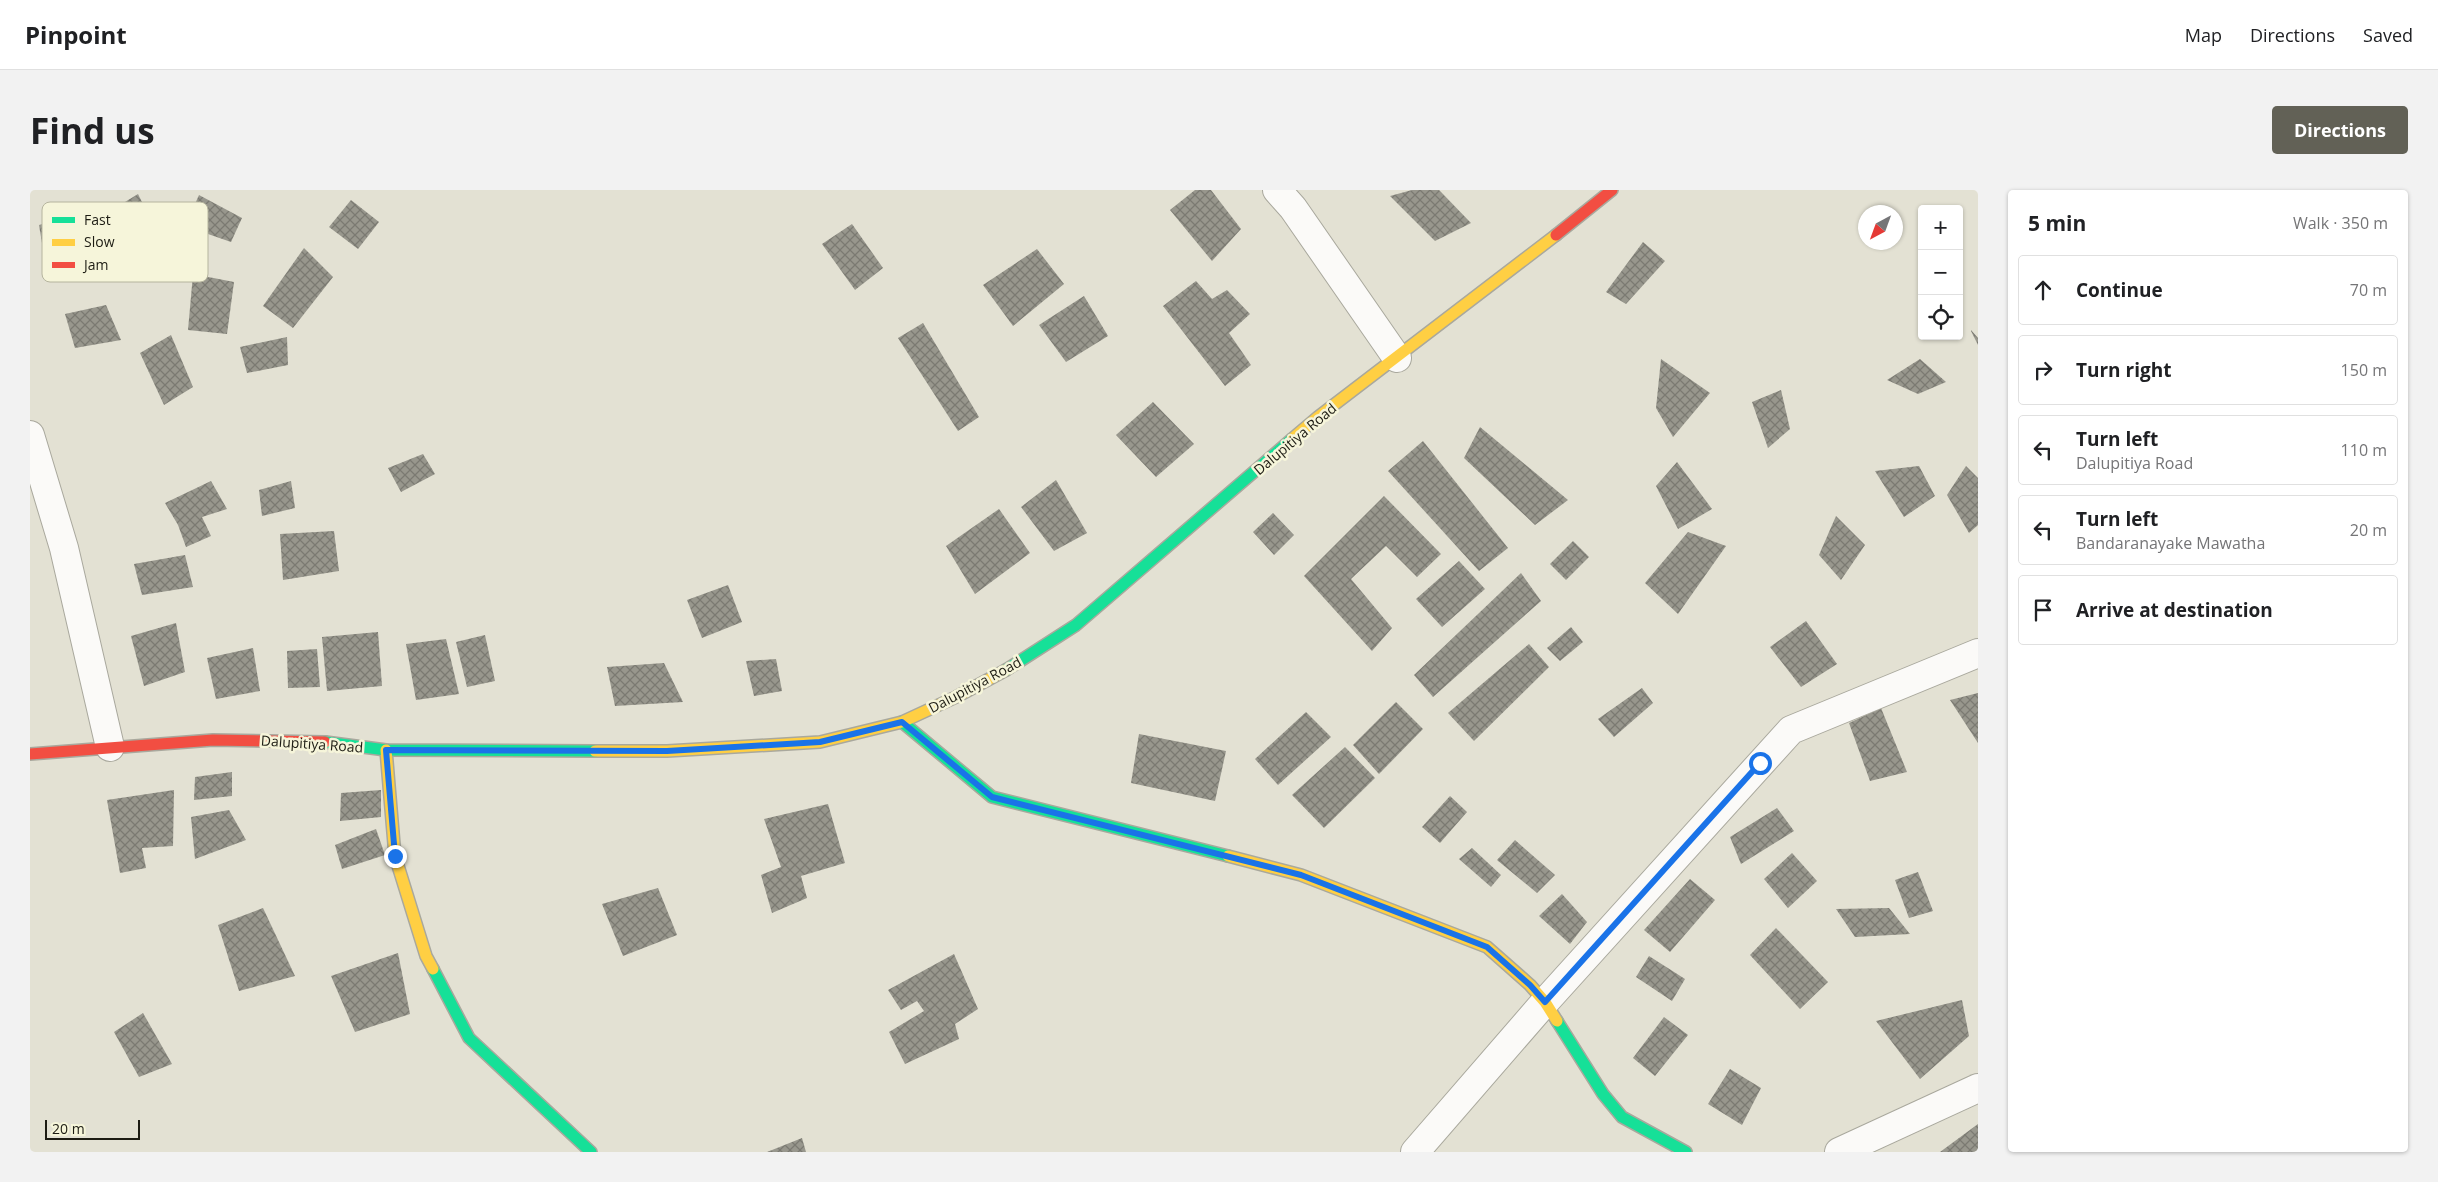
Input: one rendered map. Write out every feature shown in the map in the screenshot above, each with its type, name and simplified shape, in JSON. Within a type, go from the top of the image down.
[{"type":"street","points":[[1277,190],[1293,208],[1397,358]]},
{"type":"street","name":"Dalupitiya Road","points":[[30,754],[213,740],[325,742],[386,750],[667,751],[820,742],[902,722],[956,697],[1021,662],[1076,624],[1138,574],[1318,417],[1505,276],[1612,190]]},
{"type":"street","points":[[30,435],[64,548],[110,747]]},
{"type":"street","points":[[1415,1152],[1545,1002],[1791,730],[1978,653]]},
{"type":"street","points":[[902,722],[992,797],[1301,875],[1487,947],[1530,985],[1545,1002],[1603,1094],[1622,1117],[1686,1152]]},
{"type":"street","points":[[386,750],[395,856],[426,956],[470,1038],[591,1152]]},
{"type":"street","points":[[1839,1152],[1978,1088]]},
{"type":"building","points":[[1195,190],[1211,190],[1241,229],[1212,261],[1170,210]]},
{"type":"building","points":[[1412,190],[1439,190],[1471,223],[1435,241],[1390,196]]},
{"type":"building","points":[[138,194],[142,202],[125,202]]},
{"type":"building","points":[[199,195],[242,218],[231,242],[208,234],[208,202],[196,202]]},
{"type":"building","points":[[351,200],[379,222],[358,249],[329,227]]},
{"type":"building","points":[[42,224],[42,243],[39,225]]},
{"type":"building","points":[[852,224],[883,268],[855,290],[822,244]]},
{"type":"building","points":[[1643,242],[1665,261],[1626,304],[1606,292]]},
{"type":"building","points":[[304,248],[333,277],[293,328],[263,306]]},
{"type":"building","points":[[1037,249],[1064,284],[1013,326],[983,285]]},
{"type":"building","points":[[208,277],[234,282],[227,334],[188,330],[192,282],[208,282]]},
{"type":"building","points":[[1196,281],[1212,299],[1227,290],[1250,314],[1229,333],[1251,365],[1225,386],[1163,306]]},
{"type":"building","points":[[1084,296],[1108,336],[1066,362],[1039,325]]},
{"type":"building","points":[[106,305],[121,340],[75,348],[65,314]]},
{"type":"building","points":[[923,323],[979,417],[958,431],[898,338]]},
{"type":"building","points":[[1971,331],[1978,338],[1978,345]]},
{"type":"building","points":[[171,335],[193,387],[164,405],[140,353]]},
{"type":"building","points":[[287,337],[288,365],[247,373],[240,347]]},
{"type":"building","points":[[1661,359],[1710,393],[1673,437],[1656,408]]},
{"type":"building","points":[[1920,359],[1946,382],[1918,394],[1887,380]]},
{"type":"building","points":[[1781,390],[1790,429],[1768,448],[1752,402]]},
{"type":"building","points":[[1153,402],[1194,444],[1156,477],[1116,435]]},
{"type":"building","points":[[1480,427],[1568,500],[1535,525],[1464,458]]},
{"type":"building","points":[[1423,441],[1508,548],[1479,571],[1388,471]]},
{"type":"building","points":[[423,454],[435,474],[401,492],[388,468]]},
{"type":"building","points":[[1677,462],[1712,509],[1678,529],[1656,486]]},
{"type":"building","points":[[1919,466],[1935,496],[1904,517],[1875,471]]},
{"type":"building","points":[[1966,466],[1978,478],[1978,525],[1969,533],[1947,495]]},
{"type":"building","points":[[1056,480],[1087,533],[1054,551],[1021,507]]},
{"type":"building","points":[[211,481],[227,509],[202,517],[211,536],[186,547],[178,525],[165,503]]},
{"type":"building","points":[[291,481],[295,508],[262,516],[259,490]]},
{"type":"building","points":[[1384,496],[1441,554],[1417,577],[1386,546],[1351,579],[1392,628],[1372,651],[1304,576]]},
{"type":"building","points":[[999,509],[1030,553],[975,594],[946,546]]},
{"type":"building","points":[[1273,513],[1294,535],[1274,555],[1253,532]]},
{"type":"building","points":[[1836,516],[1865,545],[1841,580],[1819,555]]},
{"type":"building","points":[[334,531],[339,571],[283,580],[280,534]]},
{"type":"building","points":[[1688,532],[1726,546],[1678,614],[1645,583]]},
{"type":"building","points":[[1573,541],[1589,557],[1566,580],[1550,564]]},
{"type":"building","points":[[185,555],[193,587],[142,595],[134,564]]},
{"type":"building","points":[[1459,561],[1485,589],[1442,627],[1416,599]]},
{"type":"building","points":[[1521,573],[1541,601],[1433,697],[1414,675]]},
{"type":"building","points":[[728,585],[742,622],[702,638],[687,600]]},
{"type":"building","points":[[1806,621],[1837,664],[1801,687],[1770,647]]},
{"type":"building","points":[[176,623],[185,672],[144,686],[131,636]]},
{"type":"building","points":[[1571,627],[1583,642],[1560,661],[1547,648]]},
{"type":"building","points":[[378,632],[382,686],[327,691],[322,637]]},
{"type":"building","points":[[485,635],[495,681],[467,687],[456,642]]},
{"type":"building","points":[[446,639],[459,694],[416,700],[406,644]]},
{"type":"building","points":[[1529,644],[1549,667],[1474,741],[1448,713]]},
{"type":"building","points":[[253,648],[260,691],[216,699],[207,658]]},
{"type":"building","points":[[317,649],[320,687],[288,688],[287,651]]},
{"type":"building","points":[[776,659],[782,691],[754,696],[746,661]]},
{"type":"building","points":[[664,663],[683,702],[615,706],[607,667]]},
{"type":"building","points":[[1642,688],[1653,703],[1614,737],[1598,719]]},
{"type":"building","points":[[1978,693],[1978,743],[1950,700]]},
{"type":"building","points":[[1396,702],[1423,729],[1379,774],[1353,745]]},
{"type":"building","points":[[1881,708],[1907,772],[1870,781],[1849,723]]},
{"type":"building","points":[[1306,712],[1331,737],[1278,785],[1255,759]]},
{"type":"building","points":[[1139,734],[1226,751],[1215,801],[1131,783]]},
{"type":"building","points":[[1345,747],[1375,778],[1324,828],[1292,795]]},
{"type":"building","points":[[232,772],[232,796],[194,800],[195,777]]},
{"type":"building","points":[[174,790],[173,846],[142,848],[146,868],[120,873],[107,800]]},
{"type":"building","points":[[381,790],[381,817],[340,821],[341,793]]},
{"type":"building","points":[[1450,796],[1467,812],[1440,843],[1422,827]]},
{"type":"building","points":[[828,804],[845,863],[801,876],[807,898],[772,913],[761,875],[781,867],[764,819]]},
{"type":"building","points":[[1777,808],[1794,831],[1741,864],[1730,837]]},
{"type":"building","points":[[229,810],[246,840],[195,859],[191,817]]},
{"type":"building","points":[[376,829],[385,855],[342,869],[335,845]]},
{"type":"building","points":[[1515,840],[1555,875],[1537,893],[1497,860]]},
{"type":"building","points":[[1472,848],[1501,875],[1491,887],[1459,859]]},
{"type":"building","points":[[1792,853],[1817,881],[1788,908],[1764,879]]},
{"type":"building","points":[[1918,872],[1933,911],[1909,918],[1895,880]]},
{"type":"building","points":[[1690,879],[1715,900],[1670,952],[1644,930]]},
{"type":"building","points":[[658,888],[677,935],[623,956],[602,904]]},
{"type":"building","points":[[1562,894],[1587,922],[1570,944],[1539,916]]},
{"type":"building","points":[[263,908],[295,976],[239,991],[218,925]]},
{"type":"building","points":[[1889,908],[1910,934],[1855,937],[1836,909]]},
{"type":"building","points":[[1776,928],[1828,982],[1800,1009],[1750,955]]},
{"type":"building","points":[[398,953],[410,1014],[355,1032],[331,976]]},
{"type":"building","points":[[954,954],[978,1009],[955,1024],[959,1039],[905,1064],[889,1032],[924,1011],[917,1001],[901,1010],[888,990]]},
{"type":"building","points":[[1649,956],[1685,979],[1672,1001],[1636,977]]},
{"type":"building","points":[[1962,1000],[1969,1036],[1920,1079],[1876,1021]]},
{"type":"building","points":[[143,1013],[172,1064],[139,1077],[114,1032]]},
{"type":"building","points":[[1664,1017],[1688,1035],[1655,1076],[1633,1058]]},
{"type":"building","points":[[1730,1069],[1761,1088],[1742,1125],[1708,1104]]},
{"type":"building","points":[[1978,1124],[1978,1152],[1940,1152]]},
{"type":"building","points":[[802,1138],[806,1152],[767,1152]]},
{"type":"traffic: fast","points":[[1006,670],[1076,625],[1292,439]]},
{"type":"traffic: fast","points":[[902,722],[992,797],[1228,856]]},
{"type":"traffic: fast","points":[[325,742],[386,750],[595,751]]},
{"type":"traffic: fast","points":[[433,969],[469,1038],[591,1152]]},
{"type":"traffic: fast","points":[[1557,1021],[1603,1094],[1622,1117],[1686,1152]]},
{"type":"traffic: slow","points":[[1292,439],[1318,417],[1556,235]]},
{"type":"traffic: slow","points":[[595,751],[667,751],[820,742],[902,722],[956,697],[1006,670]]},
{"type":"traffic: slow","points":[[386,750],[395,856],[426,956],[433,969]]},
{"type":"traffic: slow","points":[[1228,856],[1301,875],[1487,947],[1530,985],[1545,1002],[1557,1021]]},
{"type":"traffic: jam","points":[[1556,235],[1612,190]]},
{"type":"traffic: jam","points":[[30,754],[213,740],[325,742]]},
{"type":"route","points":[[395,856],[386,750],[667,751],[820,742],[902,722],[992,797],[1301,875],[1487,947],[1530,985],[1545,1002],[1760,763]]}]
